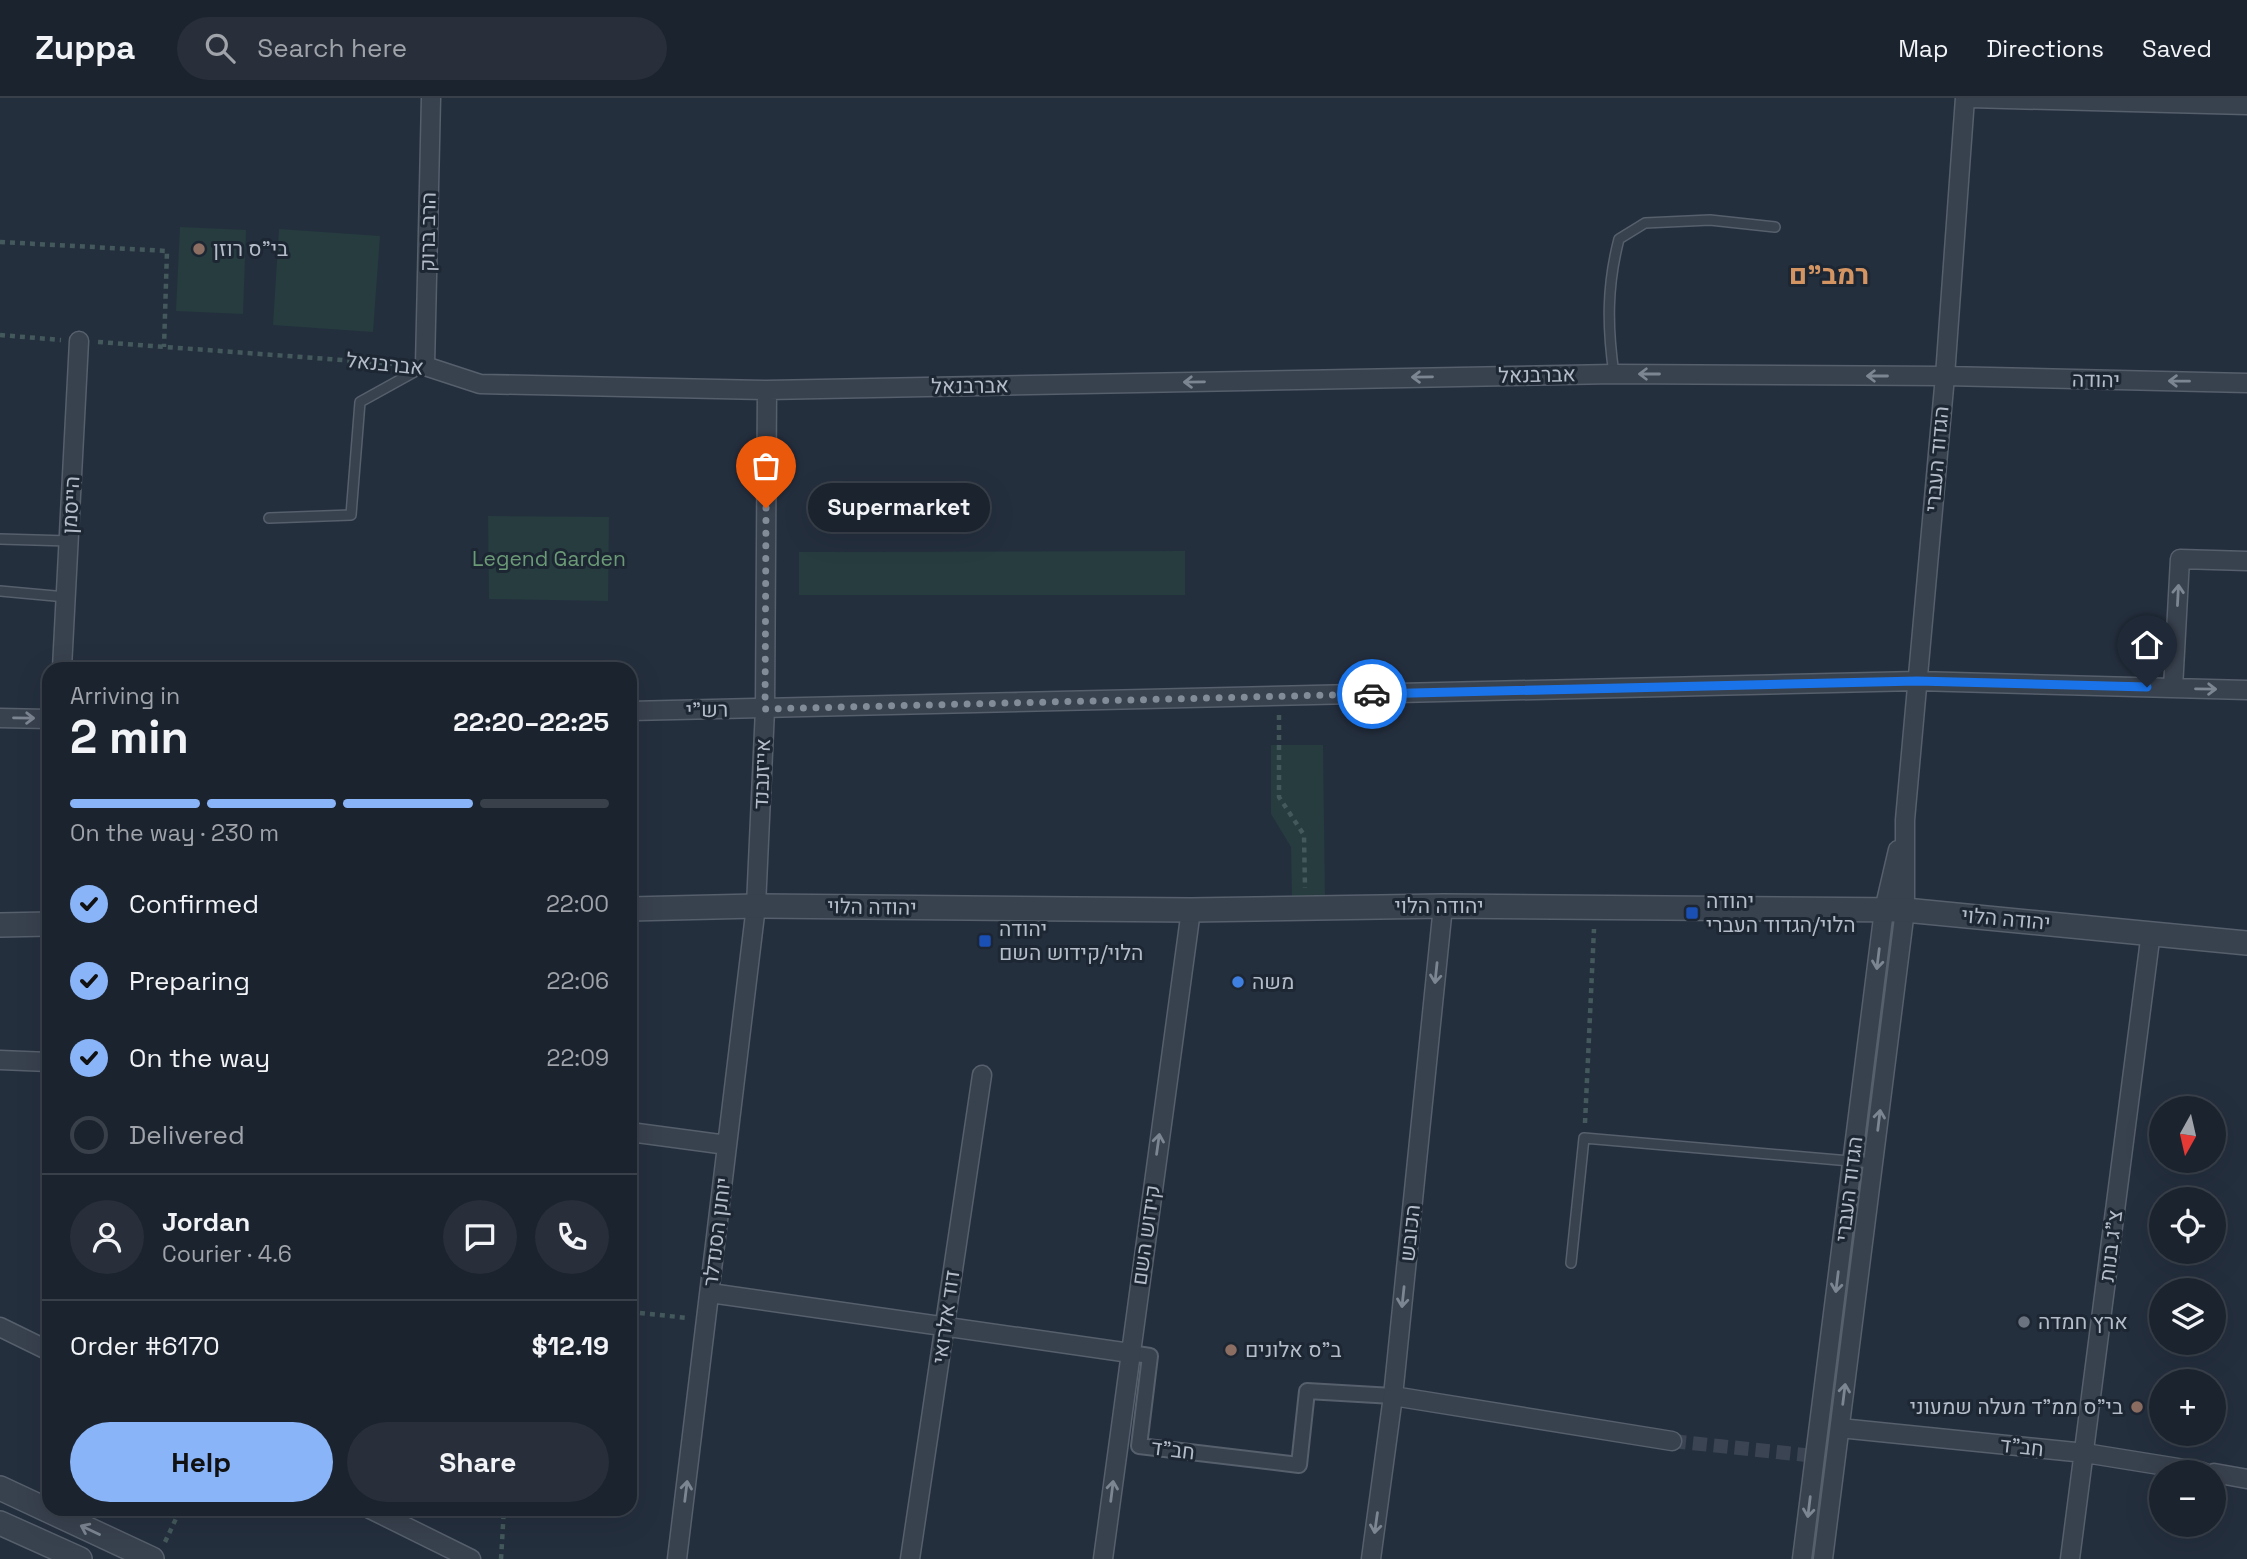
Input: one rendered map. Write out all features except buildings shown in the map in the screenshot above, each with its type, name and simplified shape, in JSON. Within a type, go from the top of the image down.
[{"type":"street","name":"הרב ברוק","points":[[425,366],[431,98]]},
{"type":"street","points":[[1967,98],[2247,105]]},
{"type":"street","name":"הגדוד העברי","points":[[1824,1559],[1873,1163],[1945,376],[1967,98]]},
{"type":"street","name":"הייסמן","points":[[62,662],[79,341]]},
{"type":"street","name":"אברבנאל","points":[[425,366],[480,384],[767,390],[1614,374],[1945,376]]},
{"type":"street","name":"יהודה","points":[[1945,376],[2247,383]]},
{"type":"street","name":"אייזנבנד","points":[[756,905],[765,709],[767,390]]},
{"type":"street","points":[[2173,688],[2180,559],[2247,561]]},
{"type":"street","name":"רש\"י","points":[[637,711],[1917,681],[2247,690]]},
{"type":"street","points":[[0,718],[42,719]]},
{"type":"street","name":"יהודה הלוי","points":[[637,909],[756,905],[1191,910],[1443,906],[1895,910],[2247,943]]},
{"type":"street","name":"יוחנן הסנדלר","points":[[677,1559],[756,905]]},
{"type":"street","name":"הכובש","points":[[1371,1559],[1393,1396],[1443,906]]},
{"type":"street","name":"קידוש השם","points":[[1103,1559],[1191,910]]},
{"type":"street","name":"הגדוד העברי","points":[[1802,1559],[1853,1161],[1895,910]]},
{"type":"street","points":[[0,925],[42,924]]},
{"type":"street","name":"צ\"ג בנות","points":[[2070,1559],[2151,932]]},
{"type":"street","points":[[0,1060],[42,1062]]},
{"type":"street","name":"דוד אלרואי","points":[[910,1559],[982,1075]]},
{"type":"street","points":[[637,1133],[727,1145]]},
{"type":"street","points":[[710,1293],[1130,1353]]},
{"type":"street","points":[[0,1327],[42,1348]]},
{"type":"street","name":"חב\"ד","points":[[1130,1353],[1150,1356],[1139,1446],[1298,1465],[1307,1391],[1393,1396],[1672,1441]]},
{"type":"street","name":"חב\"ד","points":[[1840,1428],[2085,1453],[2149,1463]]},
{"type":"street","points":[[2226,1475],[2247,1479]]},
{"type":"street","points":[[0,1488],[42,1505]]},
{"type":"street","points":[[68,1516],[158,1553]]},
{"type":"street","points":[[384,1516],[471,1559]]},
{"type":"street","points":[[0,1523],[80,1559]]},
{"type":"lane","points":[[1614,374],[1608,335],[1611,271],[1619,239],[1645,223],[1710,220],[1775,227]]},
{"type":"lane","points":[[269,518],[351,515],[359,402],[425,366]]},
{"type":"lane","points":[[0,539],[69,541]]},
{"type":"lane","points":[[0,591],[66,597]]},
{"type":"lane","points":[[1571,1263],[1584,1138],[1873,1163]]},
{"type":"path","points":[[0,242],[167,251],[164,347]]},
{"type":"path","name":"אברבנאל","points":[[0,335],[425,366]]},
{"type":"path","points":[[1279,696],[1279,797],[1304,835],[1305,908]]},
{"type":"path","points":[[1584,1138],[1595,907]]},
{"type":"path","points":[[637,1313],[706,1320]]},
{"type":"path","points":[[158,1553],[177,1516]]},
{"type":"path","points":[[501,1559],[504,1516]]},
{"type":"green space","points":[[180,227],[246,230],[243,314],[176,311]]},
{"type":"green space","points":[[279,229],[380,236],[373,332],[273,325]]},
{"type":"green space","name":"Legend Garden","points":[[488,516],[609,517],[608,601],[489,599]]},
{"type":"green space","points":[[1185,551],[1185,595],[799,595],[799,552]]},
{"type":"green space","points":[[1271,745],[1323,745],[1325,899],[1292,899],[1291,847],[1271,814]]},
{"type":"tunnel","points":[[1672,1441],[1815,1456]]},
{"type":"way so far","points":[[766,508],[765,709],[1372,694]]},
{"type":"place","name":"בי\"ס רוזן","points":[[199,249]]},
{"type":"place","name":"Supermarket","points":[[766,508]]},
{"type":"place","name":"יהודה הלוי/הגדוד העברי","points":[[1692,913]]},
{"type":"place","name":"יהודה הלוי/קידוש השם","points":[[985,941]]},
{"type":"place","name":"משה","points":[[1238,982]]},
{"type":"place","name":"ארץ חמדה","points":[[2024,1322]]},
{"type":"place","name":"ב\"ס אלונים","points":[[1231,1350]]},
{"type":"place","name":"בי\"ס ממ\"ד מעלה שמעוני","points":[[2137,1407]]},
{"type":"district","name":"רמב\"ם","points":[[1829,274]]},
{"type":"route","points":[[1372,694],[1917,681],[2147,687]]}]
